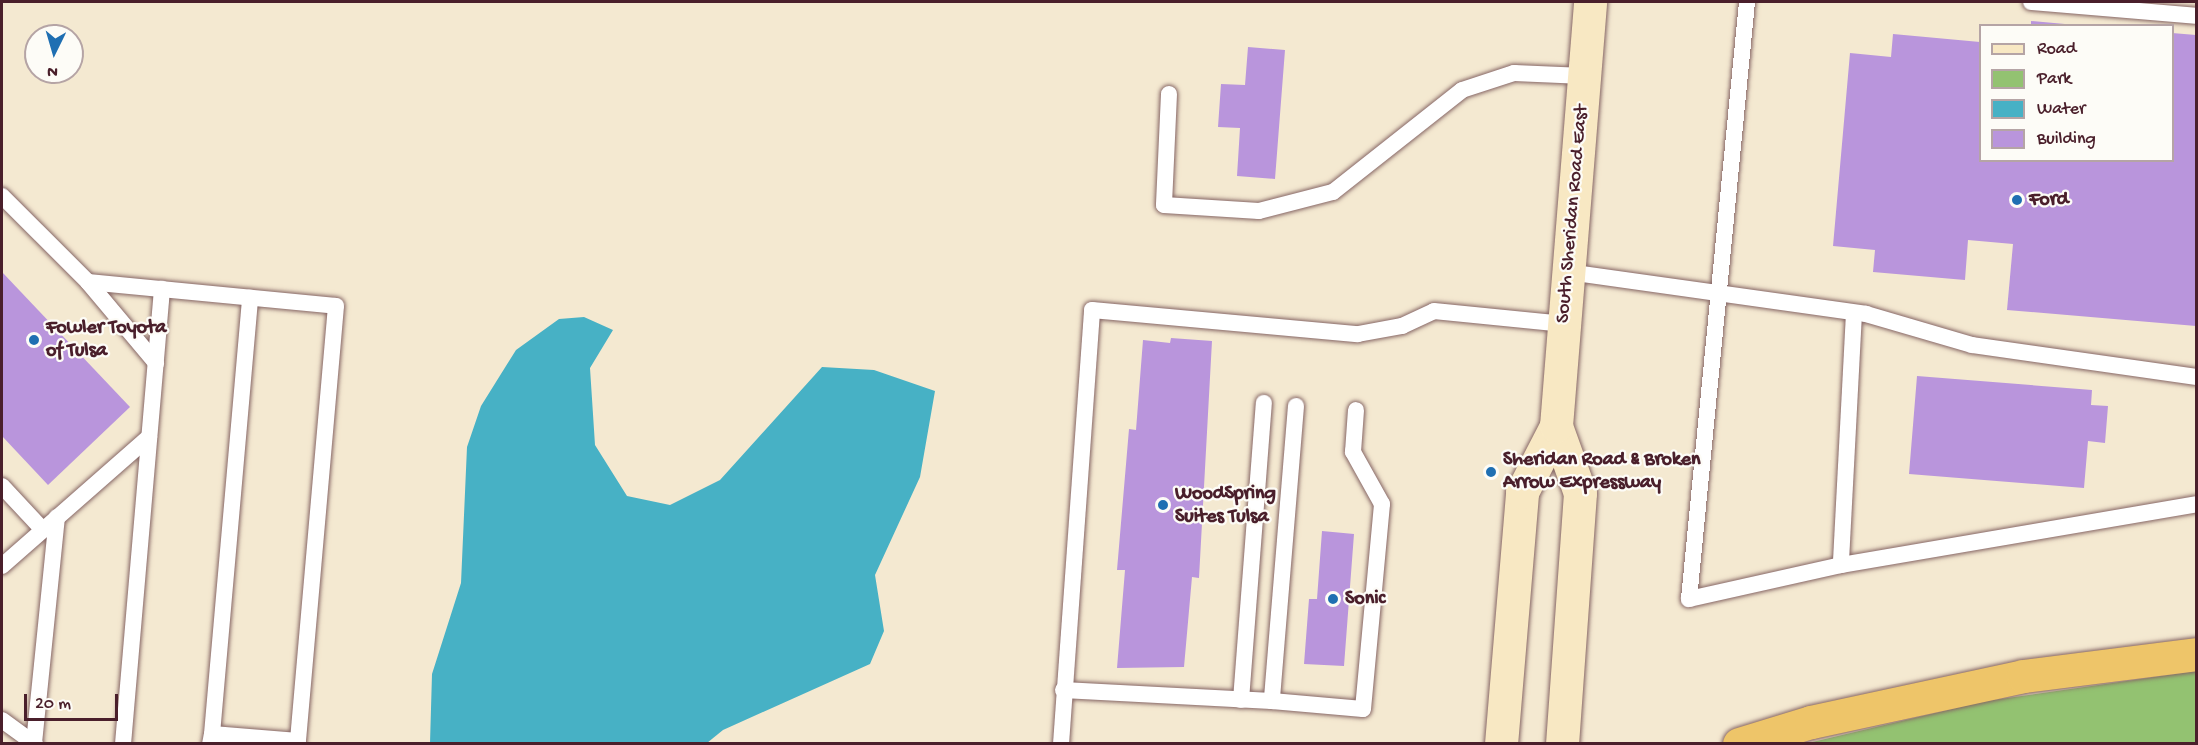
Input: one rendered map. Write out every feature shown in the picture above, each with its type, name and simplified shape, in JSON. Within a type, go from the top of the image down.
[{"type":"highway","points":[[1739,744],[1832,717],[2023,676],[2196,654]]},
{"type":"main road","name":"South Sheridan Road East","points":[[1501,744],[1522,492],[1556,426],[1590,2]]},
{"type":"main road","name":"South Sheridan Road East","points":[[1556,426],[1580,493],[1562,744]]},
{"type":"lane","points":[[1747,2],[1689,599],[1841,565],[2196,504]]},
{"type":"lane","points":[[2031,2],[2196,16]]},
{"type":"lane","points":[[1169,94],[1164,205],[1259,211],[1333,192],[1462,90],[1514,73],[1584,76]]},
{"type":"lane","points":[[2,196],[88,282],[156,363]]},
{"type":"lane","points":[[1568,272],[1854,312],[1972,345],[2196,377]]},
{"type":"lane","points":[[88,282],[336,306],[298,741],[211,739],[250,298]]},
{"type":"lane","points":[[123,744],[162,289]]},
{"type":"lane","points":[[1061,744],[1063,690],[1092,310],[1358,334],[1402,326],[1434,311],[1564,324]]},
{"type":"lane","points":[[1841,565],[1854,312]]},
{"type":"lane","points":[[1241,700],[1264,403]]},
{"type":"lane","points":[[1272,701],[1296,406]]},
{"type":"lane","points":[[1063,690],[1272,701],[1364,709],[1382,504],[1353,452],[1356,410]]},
{"type":"lane","points":[[2,566],[149,437]]},
{"type":"lane","points":[[2,486],[43,530]]},
{"type":"lane","points":[[2,720],[34,743],[57,517]]},
{"type":"green space","points":[[2196,671],[2196,743],[1804,744],[1986,701]]},
{"type":"water","points":[[584,317],[613,330],[590,368],[595,445],[627,496],[670,505],[720,480],[822,367],[874,370],[935,391],[920,477],[875,575],[884,631],[870,664],[723,730],[707,743],[430,743],[432,674],[461,583],[467,447],[481,406],[516,350],[559,319]]},
{"type":"building","points":[[2031,21],[2065,24],[2031,24]]},
{"type":"building","name":"Ford","points":[[2174,33],[2196,35],[2196,326],[2007,310],[2013,244],[1968,240],[1965,280],[1873,272],[1875,250],[1833,246],[1850,53],[1891,57],[1893,34],[1979,42],[1979,162],[2174,162]]},
{"type":"building","points":[[1248,47],[1285,50],[1275,179],[1237,176],[1240,128],[1218,127],[1221,84],[1245,85]]},
{"type":"building","name":"Fowler Toyota of Tulsa","points":[[2,272],[130,407],[48,485],[2,436]]},
{"type":"building","name":"WoodSpring Suites Tulsa","points":[[1171,338],[1212,341],[1199,578],[1192,577],[1184,667],[1117,668],[1125,570],[1117,570],[1129,429],[1136,430],[1143,340],[1170,343]]},
{"type":"building","points":[[1917,376],[2092,390],[2091,405],[2108,406],[2105,443],[2088,441],[2084,488],[1909,474]]},
{"type":"building","name":"Sonic","points":[[1322,531],[1354,534],[1344,666],[1304,664],[1309,599],[1317,599]]},
{"type":"place","name":"Ford","points":[[2017,200]]},
{"type":"place","name":"Fowler Toyota of Tulsa","points":[[34,340]]},
{"type":"place","name":"Sheridan Road & Broken Arrow Expressway","points":[[1491,472]]},
{"type":"place","name":"WoodSpring Suites Tulsa","points":[[1163,505]]},
{"type":"place","name":"Sonic","points":[[1333,599]]}]
